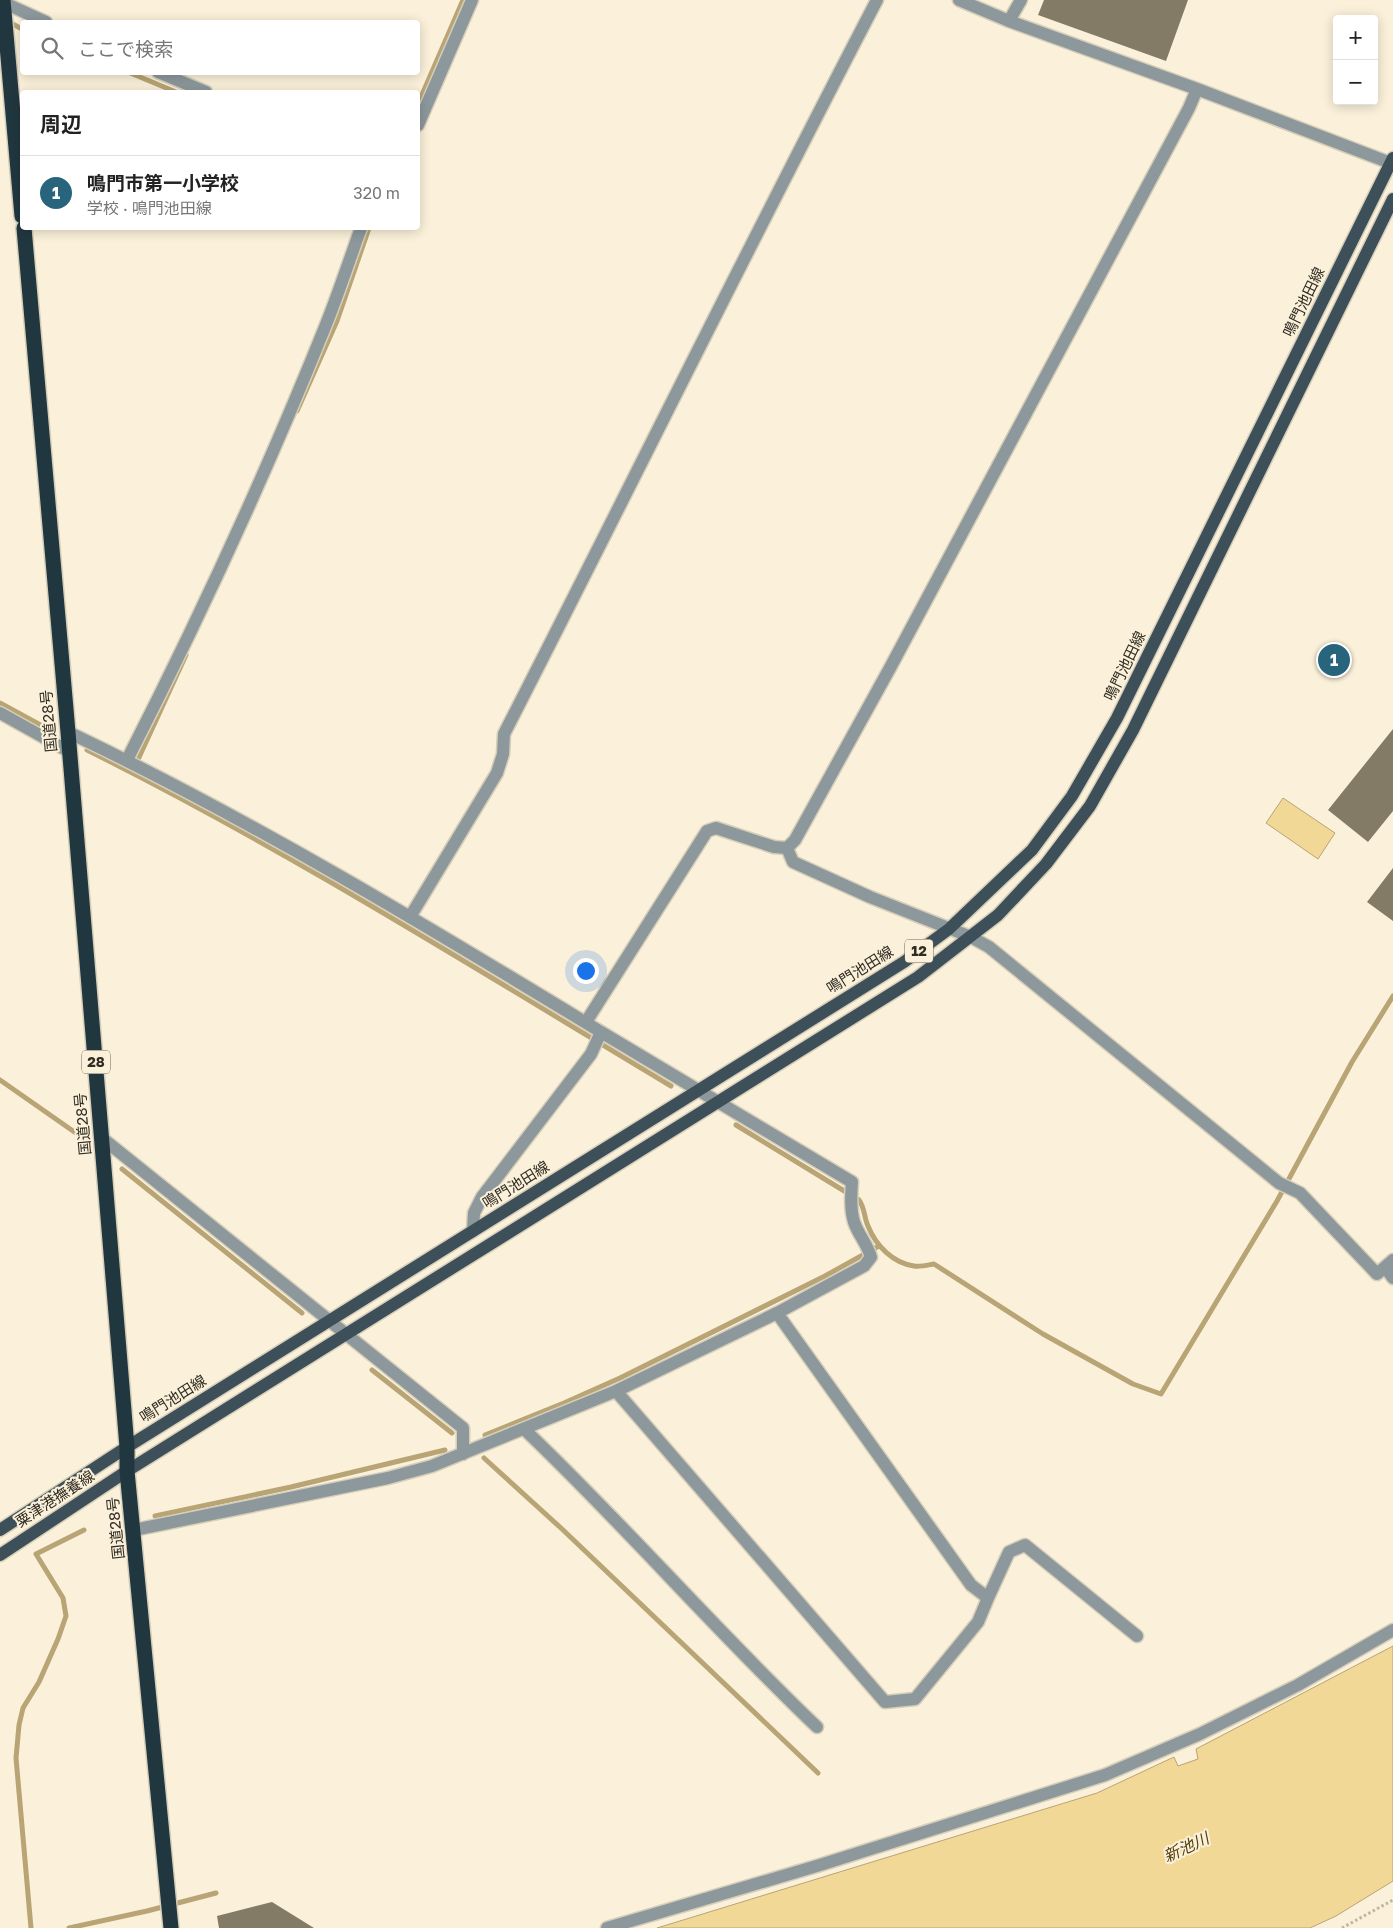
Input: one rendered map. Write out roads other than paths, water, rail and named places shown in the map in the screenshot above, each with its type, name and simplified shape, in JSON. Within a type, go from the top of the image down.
[{"type":"highway","points":[[3,3],[20,193]]},
{"type":"highway","name":"国道28号","points":[[24,230],[70,752],[128,1471],[170,1921]]},
{"type":"main road","name":"鳴門池田線","points":[[127,1447],[904,962],[949,930],[1032,850],[1072,796],[1113,726],[1392,161]]},
{"type":"main road","name":"12","points":[[128,1471],[918,977],[998,915],[1046,864],[1090,806],[1134,730],[1393,199]]},
{"type":"main road","name":"粟津港撫養線","points":[[0,1530],[127,1447]]},
{"type":"main road","name":"粟津港撫養線","points":[[0,1555],[128,1471]]},
{"type":"street","points":[[420,120],[472,0]]},
{"type":"street","points":[[410,916],[497,773],[503,754],[504,734],[804,138],[877,0]]},
{"type":"street","points":[[959,0],[1010,21],[1392,161]]},
{"type":"street","points":[[1010,21],[1021,0]]},
{"type":"street","points":[[3,3],[41,20]]},
{"type":"street","points":[[165,75],[201,90]]},
{"type":"street","points":[[787,848],[795,840],[890,668],[1189,108],[1197,89]]},
{"type":"street","points":[[133,763],[248,509],[326,326],[360,230]]},
{"type":"street","points":[[0,713],[70,752]]},
{"type":"street","points":[[68,732],[133,763],[410,916],[586,1022],[600,1034],[852,1182],[851,1203],[854,1222],[868,1246],[871,1257],[864,1266],[777,1313],[616,1391],[432,1466],[388,1478],[134,1530]]},
{"type":"street","points":[[586,1022],[707,831],[716,828],[774,846],[787,848]]},
{"type":"street","points":[[787,848],[793,862],[949,930],[970,937],[989,947],[1279,1183],[1300,1193],[1377,1274],[1389,1264],[1393,1278]]},
{"type":"street","points":[[473,1231],[474,1213],[482,1197],[591,1054],[600,1034]]},
{"type":"street","points":[[102,1138],[463,1428],[462,1454]]},
{"type":"street","points":[[777,1313],[971,1585],[988,1598]]},
{"type":"street","points":[[616,1391],[885,1702],[915,1699],[978,1622],[1009,1552],[1025,1545],[1138,1636]]},
{"type":"street","points":[[524,1429],[582,1485],[701,1612],[817,1727]]},
{"type":"street","points":[[607,1928],[838,1859],[1105,1774],[1209,1730],[1298,1685],[1393,1630]]},
{"type":"water","points":[[1283,798],[1335,833],[1318,859],[1266,823]]},
{"type":"water","name":"新池川","points":[[1393,1646],[1393,1881],[1336,1916],[1310,1928],[657,1928],[1097,1793],[1174,1757],[1178,1766],[1198,1759],[1196,1749]]},
{"type":"waterway","points":[[420,99],[463,0]]},
{"type":"waterway","points":[[7,21],[20,28]]},
{"type":"waterway","points":[[135,75],[171,90]]},
{"type":"waterway","points":[[297,411],[337,321],[368,230]]},
{"type":"waterway","points":[[135,766],[186,655]]},
{"type":"waterway","points":[[0,703],[46,728]]},
{"type":"waterway","points":[[87,750],[162,788],[309,870],[671,1086]]},
{"type":"waterway","points":[[736,1125],[859,1200],[871,1233],[881,1247],[892,1257],[914,1266],[934,1264],[1043,1334],[1133,1384],[1161,1394],[1277,1201],[1352,1062],[1393,996]]},
{"type":"waterway","points":[[0,1080],[83,1138]]},
{"type":"waterway","points":[[122,1169],[302,1313]]},
{"type":"waterway","points":[[485,1435],[620,1378],[825,1276],[879,1246]]},
{"type":"waterway","points":[[372,1370],[452,1433]]},
{"type":"waterway","points":[[155,1516],[291,1487],[445,1450]]},
{"type":"waterway","points":[[484,1458],[562,1529],[818,1773]]},
{"type":"waterway","points":[[31,1928],[16,1758],[19,1725],[23,1708],[39,1682],[66,1616],[63,1598],[36,1554],[84,1530]]},
{"type":"waterway","points":[[69,1928],[147,1911],[216,1893]]},
{"type":"place","name":"鳴門市第一小学校","points":[[1334,660]]}]
